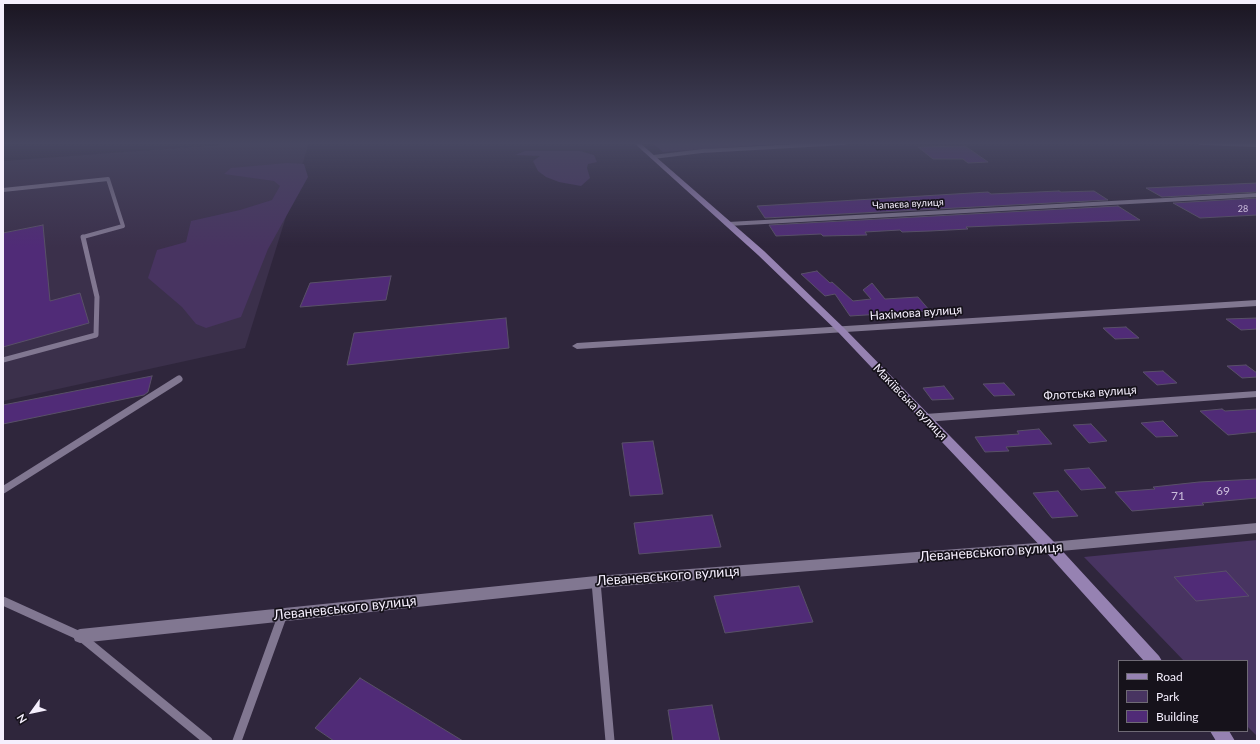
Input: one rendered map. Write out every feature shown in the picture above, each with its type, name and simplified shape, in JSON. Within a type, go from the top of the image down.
[{"type":"main road","name":"Макіївська вулиця","points":[[676,178],[761,253],[841,330],[1050,547],[1153,660]]},
{"type":"main road","points":[[1219,732],[1227,741]]},
{"type":"street","name":"Чапаєва вулиця","points":[[728,224],[1257,196]]},
{"type":"street","name":"Нахімова вулиця","points":[[577,346],[1257,303]]},
{"type":"street","name":"Флотська вулиця","points":[[925,418],[1257,394]]},
{"type":"street","name":"Леваневського вулиця","points":[[80,636],[596,582],[1050,547],[1257,528]]},
{"type":"lane","points":[[3,190],[108,179],[123,226],[83,237],[97,297],[96,335],[3,360]]},
{"type":"lane","points":[[3,490],[179,379]]},
{"type":"lane","points":[[596,582],[610,741]]},
{"type":"lane","points":[[3,601],[80,636],[208,741]]},
{"type":"lane","points":[[237,741],[283,614]]},
{"type":"shaded area","points":[[3,178],[298,178],[245,348],[3,401]]},
{"type":"green space","points":[[251,178],[308,178],[268,249],[241,317],[206,328],[196,324],[182,307],[148,278],[157,250],[186,242],[191,221],[240,210],[272,200],[280,186],[274,181]]},
{"type":"green space","points":[[548,178],[590,178],[581,186],[559,182]]},
{"type":"green space","points":[[1257,540],[1257,736],[1248,727],[1248,660],[1183,660],[1084,557]]},
{"type":"building","points":[[1257,183],[1257,192],[1162,197],[1146,188]]},
{"type":"building","points":[[1094,191],[1108,200],[765,218],[757,206],[988,192],[991,194]]},
{"type":"building","points":[[1257,198],[1257,215],[1200,218],[1173,203]]},
{"type":"building","points":[[1118,206],[1140,220],[966,227],[968,229],[930,231],[902,232],[900,230],[865,232],[867,235],[823,236],[821,234],[776,236],[769,225]]},
{"type":"building","points":[[43,225],[50,301],[80,293],[89,323],[3,347],[3,233]]},
{"type":"building","points":[[817,271],[853,301],[871,299],[863,290],[872,283],[885,299],[918,297],[930,311],[850,316],[835,294],[825,296],[801,274]]},
{"type":"building","points":[[391,276],[386,300],[300,307],[310,283]]},
{"type":"building","points":[[506,318],[509,348],[347,365],[354,333]]},
{"type":"building","points":[[1257,318],[1257,329],[1241,330],[1226,319]]},
{"type":"building","points":[[1126,327],[1139,338],[1115,339],[1103,328]]},
{"type":"building","points":[[1246,365],[1257,373],[1257,377],[1242,378],[1227,366]]},
{"type":"building","points":[[1163,371],[1177,383],[1157,385],[1143,372]]},
{"type":"building","points":[[152,376],[148,392],[144,395],[3,424],[3,405]]},
{"type":"building","points":[[1004,383],[1015,395],[994,396],[983,384]]},
{"type":"building","points":[[944,386],[954,399],[932,400],[923,388]]},
{"type":"building","points":[[1222,409],[1225,411],[1257,409],[1257,432],[1228,435],[1200,411]]},
{"type":"building","points":[[1163,421],[1178,436],[1156,437],[1141,423]]},
{"type":"building","points":[[1091,424],[1107,441],[1089,443],[1073,425]]},
{"type":"building","points":[[1039,429],[1052,444],[1006,447],[1009,451],[985,452],[975,437],[1019,434],[1017,431]]},
{"type":"building","points":[[653,441],[663,494],[630,496],[622,443]]},
{"type":"building","points":[[1089,468],[1106,488],[1081,490],[1064,470]]},
{"type":"building","points":[[1257,479],[1257,498],[1202,503],[1204,505],[1132,511],[1115,492],[1155,489],[1153,487],[1199,482]]},
{"type":"building","points":[[1058,491],[1078,516],[1052,518],[1033,493]]},
{"type":"building","points":[[712,515],[721,547],[639,554],[634,523]]},
{"type":"building","points":[[1226,571],[1249,596],[1196,601],[1174,577]]},
{"type":"building","points":[[799,586],[813,622],[725,633],[714,596]]},
{"type":"building","points":[[360,678],[463,741],[334,741],[315,728]]},
{"type":"building","points":[[712,705],[720,741],[673,741],[668,710]]}]
